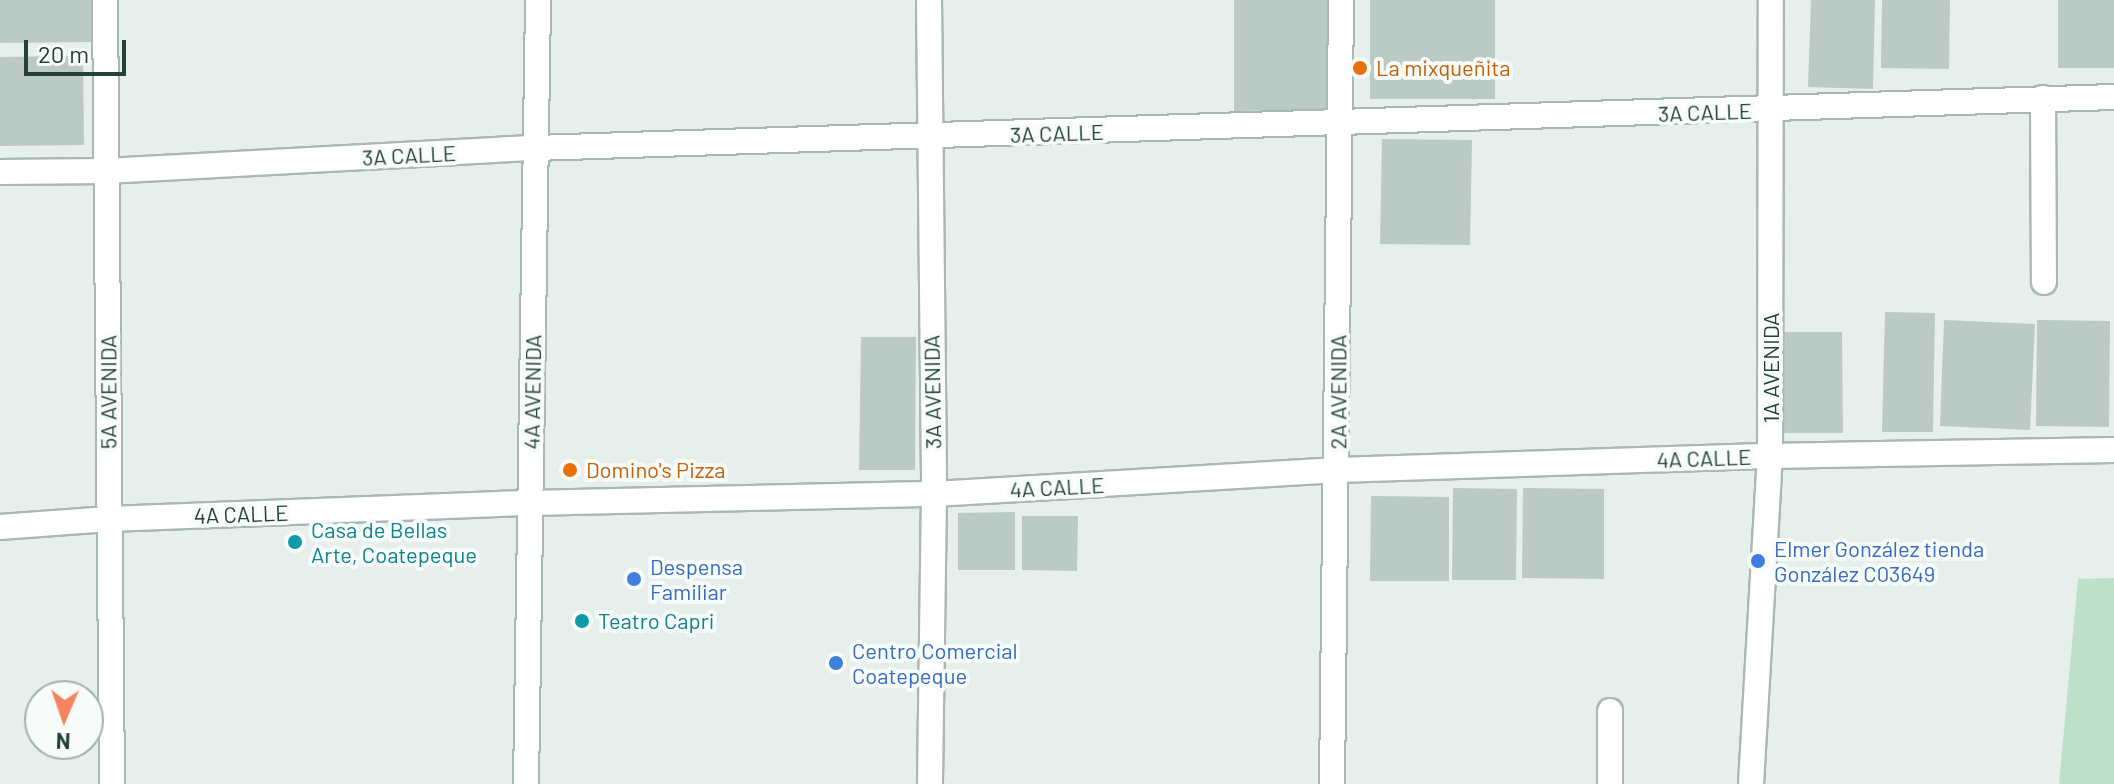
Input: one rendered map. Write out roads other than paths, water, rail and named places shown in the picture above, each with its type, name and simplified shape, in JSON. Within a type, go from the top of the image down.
[{"type":"street","name":"5A AVENIDA","points":[[105,0],[112,784]]},
{"type":"street","name":"4A AVENIDA","points":[[526,784],[538,0]]},
{"type":"street","name":"3A AVENIDA","points":[[929,0],[934,494],[930,784]]},
{"type":"street","name":"2A AVENIDA","points":[[1332,784],[1341,0]]},
{"type":"street","name":"1A AVENIDA","points":[[1751,784],[1770,456],[1771,0]]},
{"type":"street","name":"3A CALLE","points":[[0,172],[106,171],[535,148],[1772,111],[2114,97]]},
{"type":"street","points":[[2043,98],[2044,282]]},
{"type":"street","name":"4A CALLE","points":[[0,527],[109,519],[530,503],[934,494],[1338,470],[1770,456],[2114,450]]},
{"type":"street","points":[[1610,711],[1610,784]]},
{"type":"place","name":"La mixqueñita","points":[[1360,68]]},
{"type":"place","name":"Domino's Pizza","points":[[570,470]]},
{"type":"place","name":"Casa de Bellas Arte, Coatepeque","points":[[295,542]]},
{"type":"place","name":"Elmer González tienda González C03649","points":[[1758,561]]},
{"type":"place","name":"Despensa Familiar","points":[[634,579]]},
{"type":"place","name":"Teatro Capri","points":[[582,621]]},
{"type":"place","name":"Centro Comercial Coatepeque","points":[[836,663]]}]
